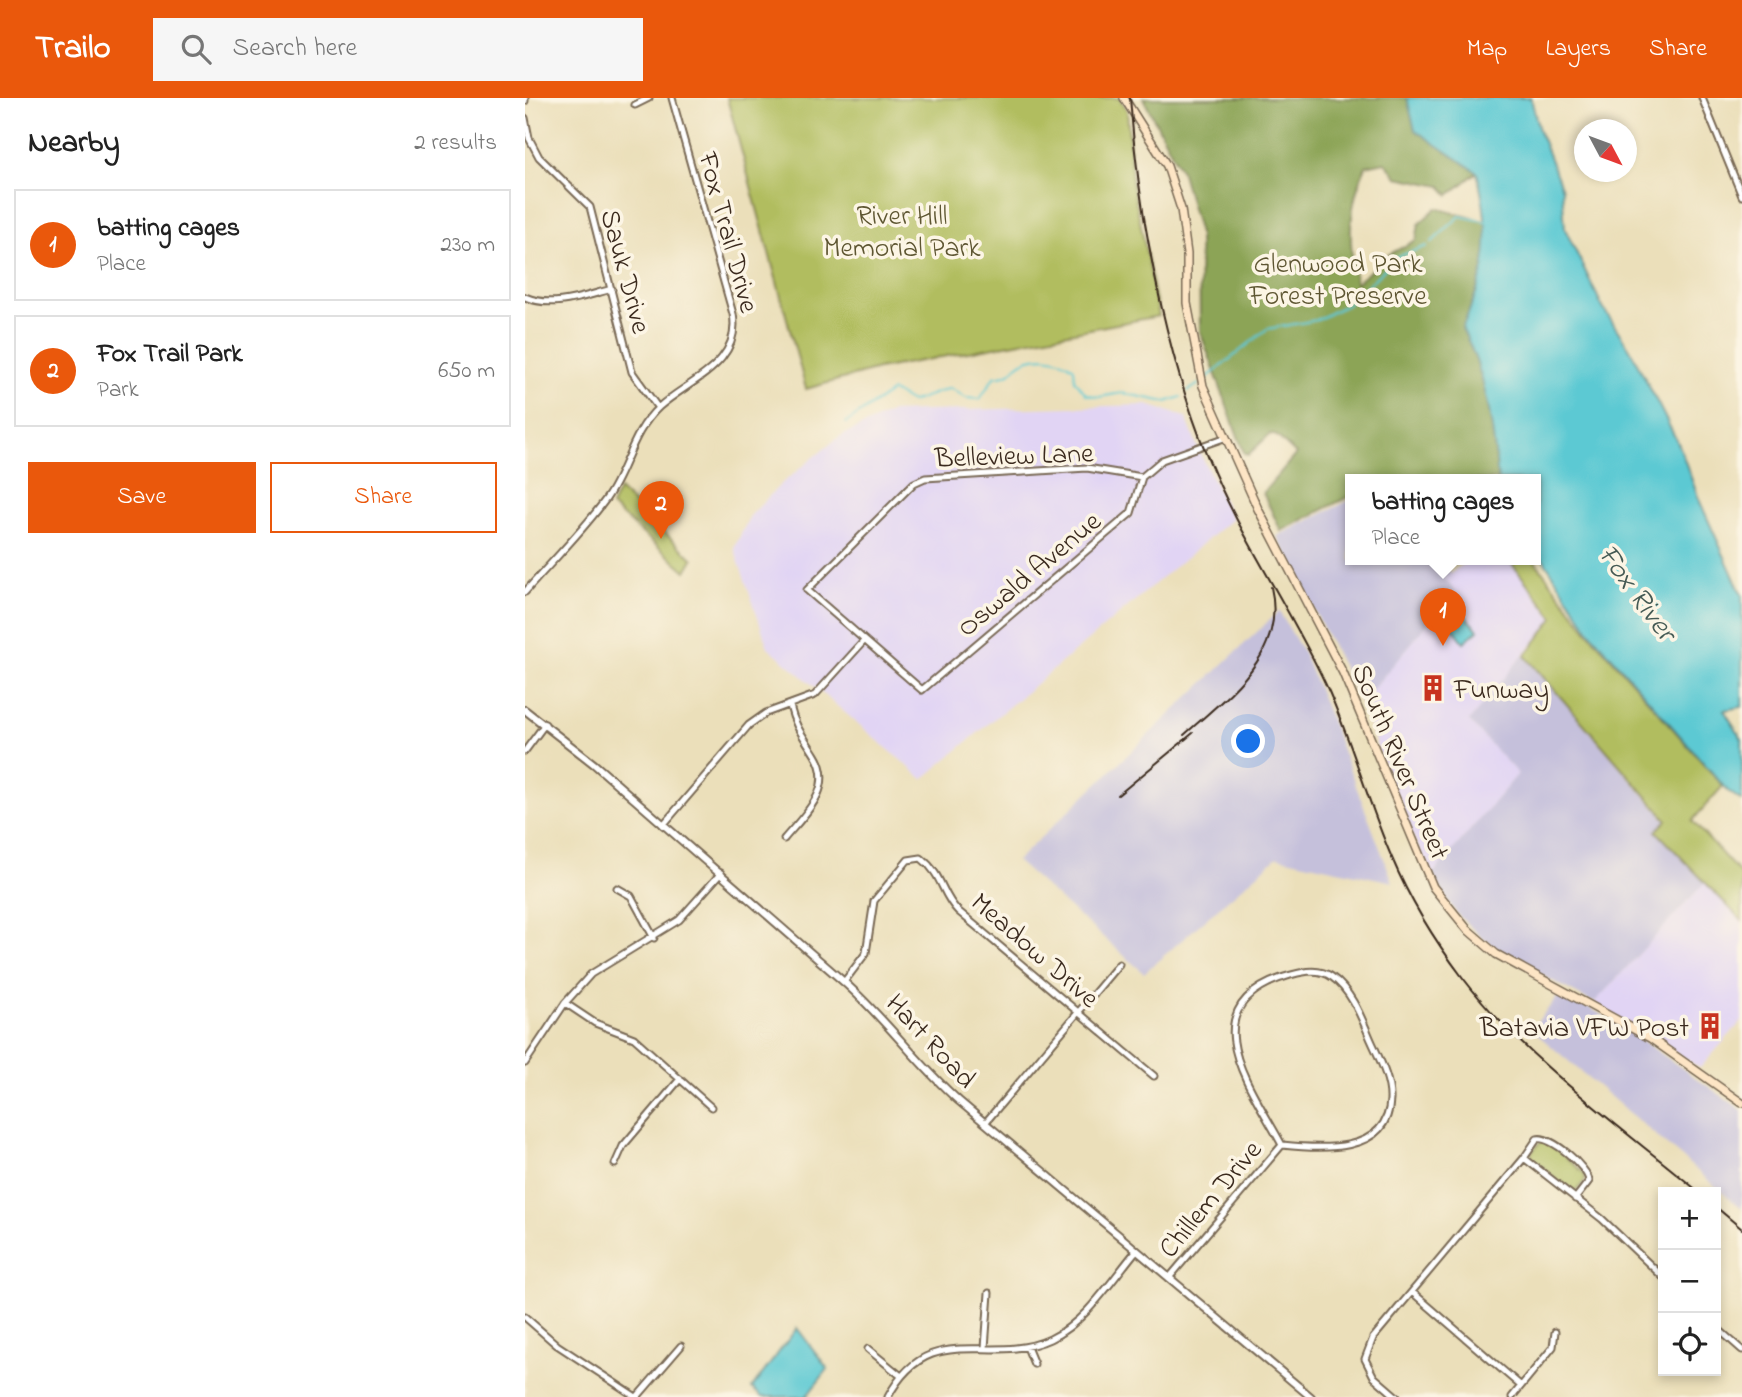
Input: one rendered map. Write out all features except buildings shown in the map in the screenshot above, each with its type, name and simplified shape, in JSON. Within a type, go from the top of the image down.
[{"type":"main road","name":"South River Street","points":[[1124,98],[1167,166],[1181,209],[1187,254],[1187,303],[1203,386],[1224,438],[1324,631],[1371,737],[1424,870],[1447,907],[1496,954],[1650,1038],[1742,1103]]},
{"type":"street","points":[[635,105],[649,98]]},
{"type":"street","name":"Fox Trail Drive","points":[[525,592],[605,500],[632,444],[658,408],[719,363],[730,348],[735,330],[672,98]]},
{"type":"street","points":[[1702,98],[1742,196]]},
{"type":"street","name":"Sauk Drive","points":[[525,118],[529,138],[539,157],[590,207],[632,372],[658,408]]},
{"type":"street","points":[[525,297],[541,302],[555,302],[612,289]]},
{"type":"street","points":[[1142,477],[1162,460],[1224,438]]},
{"type":"street","name":"Belleview Lane","points":[[864,641],[807,590],[914,483],[925,478],[1087,468],[1142,477]]},
{"type":"street","name":"Oswald Avenue","points":[[864,641],[922,690],[1131,513],[1142,477]]},
{"type":"street","points":[[663,825],[748,725],[767,713],[790,706],[820,691],[864,641]]},
{"type":"street","points":[[783,839],[815,802],[822,778],[820,763],[797,730],[790,706]]},
{"type":"street","name":"Hart Road","points":[[525,710],[721,873],[844,982],[882,1017],[937,1081],[985,1123],[1311,1397]]},
{"type":"street","points":[[525,751],[545,724]]},
{"type":"street","name":"Meadow Drive","points":[[844,982],[866,953],[874,901],[902,866],[914,858],[930,865],[958,911],[1154,1076]]},
{"type":"street","points":[[525,1063],[565,1003],[606,962],[653,938],[679,920],[721,873]]},
{"type":"street","points":[[617,888],[631,896],[653,938]]},
{"type":"street","points":[[985,1123],[1119,964]]},
{"type":"street","name":"Chillem Drive","points":[[1322,972],[1341,985],[1356,1008],[1385,1073],[1390,1101],[1377,1129],[1353,1145],[1282,1145],[1237,1059],[1231,1031],[1241,1004],[1261,986],[1296,974],[1322,972]]},
{"type":"street","points":[[565,1003],[595,1023],[633,1038],[711,1107]]},
{"type":"street","points":[[615,1164],[623,1146],[680,1079]]},
{"type":"street","points":[[1397,1397],[1374,1377],[1366,1359],[1373,1338],[1537,1139],[1549,1139],[1589,1173],[1588,1184],[1575,1199]]},
{"type":"street","name":"Chillem Drive","points":[[1169,1278],[1282,1145]]},
{"type":"street","points":[[1524,1158],[1602,1219],[1658,1272]]},
{"type":"street","points":[[888,1397],[901,1376],[926,1357],[954,1347],[1027,1347],[1051,1338],[1079,1319],[1136,1251]]},
{"type":"street","points":[[1412,1292],[1521,1386]]},
{"type":"street","points":[[985,1348],[989,1293]]},
{"type":"street","points":[[525,1317],[557,1345],[636,1397],[681,1346]]},
{"type":"street","points":[[1721,1331],[1742,1350]]},
{"type":"street","points":[[1512,1397],[1553,1347],[1555,1332]]},
{"type":"street","points":[[1027,1347],[1034,1364]]},
{"type":"street","points":[[868,1349],[901,1376]]},
{"type":"shaded area","points":[[1147,405],[1186,417],[1232,519],[923,779],[768,647],[734,548],[750,516],[781,484],[839,437],[892,412]]},
{"type":"shaded area","points":[[1345,502],[1345,565],[1444,565],[1451,573],[1444,578],[1455,591],[1361,703],[1277,536]]},
{"type":"shaded area","points":[[1462,565],[1512,565],[1553,619],[1469,721],[1518,774],[1431,876],[1399,805],[1361,703],[1455,591],[1444,578]]},
{"type":"shaded area","points":[[1279,611],[1304,654],[1393,882],[1277,857],[1144,973],[1016,861]]},
{"type":"shaded area","points":[[1523,655],[1666,821],[1657,831],[1705,882],[1594,1003],[1508,957],[1481,937],[1457,914],[1431,876],[1518,774],[1469,721]]},
{"type":"shaded area","points":[[1705,882],[1742,921],[1742,1021],[1700,1068],[1594,1003]]},
{"type":"shaded area","points":[[1561,993],[1614,1021],[1742,1110],[1742,1209],[1721,1191],[1721,1187],[1716,1187],[1531,1029]]},
{"type":"green space","name":"River Hill Memorial Park","points":[[727,98],[1119,98],[1127,110],[1132,182],[1159,316],[878,369],[806,389]]},
{"type":"green space","name":"Glenwood Park Forest Preserve","points":[[1143,98],[1407,98],[1415,130],[1477,172],[1449,195],[1441,186],[1397,177],[1385,162],[1366,166],[1356,195],[1351,223],[1356,283],[1388,255],[1416,240],[1419,224],[1436,208],[1488,222],[1481,276],[1462,328],[1483,383],[1497,474],[1345,474],[1345,499],[1281,531],[1263,493],[1296,454],[1277,436],[1270,434],[1248,455],[1244,453],[1200,331],[1199,234],[1182,173]]},
{"type":"green space","points":[[619,490],[693,559],[686,571],[611,506]]},
{"type":"green space","points":[[1513,565],[1538,565],[1590,634],[1723,786],[1692,821],[1742,876],[1742,921],[1656,831],[1667,820],[1525,656],[1554,618]]},
{"type":"green space","points":[[1540,1142],[1548,1142],[1585,1174],[1585,1181],[1577,1190],[1568,1190],[1532,1158],[1531,1152]]},
{"type":"water","name":"Fox River","points":[[1407,98],[1531,98],[1539,131],[1562,189],[1565,229],[1603,308],[1631,351],[1679,445],[1700,502],[1742,595],[1742,707],[1724,710],[1742,739],[1742,801],[1728,791],[1591,633],[1541,556],[1541,474],[1497,474],[1483,383],[1462,328],[1478,286],[1486,252],[1485,216],[1477,172],[1415,130]]},
{"type":"water","points":[[1459,608],[1478,630],[1464,642],[1446,619]]},
{"type":"water","points":[[797,1328],[828,1369],[806,1397],[762,1397],[752,1388]]},
{"type":"waterway","points":[[1432,242],[1460,216],[1488,222]]},
{"type":"waterway","points":[[1203,381],[1267,329],[1317,320],[1348,304],[1397,257],[1427,246]]},
{"type":"waterway","points":[[846,423],[892,391],[911,402],[950,388],[966,398],[980,399],[994,377],[1007,374],[1019,364],[1039,357],[1062,361],[1074,368],[1075,380],[1086,394],[1099,397],[1122,393],[1166,402],[1181,397]]},
{"type":"waterway","points":[[1188,391],[1199,384]]},
{"type":"railway","points":[[1130,98],[1140,187],[1156,281],[1193,417],[1208,458],[1235,516],[1326,685],[1383,836],[1407,890],[1453,964],[1487,1007],[1544,1064],[1693,1187]]},
{"type":"railway","points":[[1184,735],[1235,689],[1262,653],[1270,633],[1274,611],[1271,587]]},
{"type":"railway","points":[[1118,795],[1193,733]]},
{"type":"railway","points":[[1721,1211],[1742,1229]]},
{"type":"place","name":"Fox Trail Park","points":[[661,539]]},
{"type":"place","name":"batting cages","points":[[1443,646]]},
{"type":"place","name":"Funway","points":[[1433,688]]},
{"type":"place","name":"Batavia VFW Post","points":[[1710,1026]]}]
